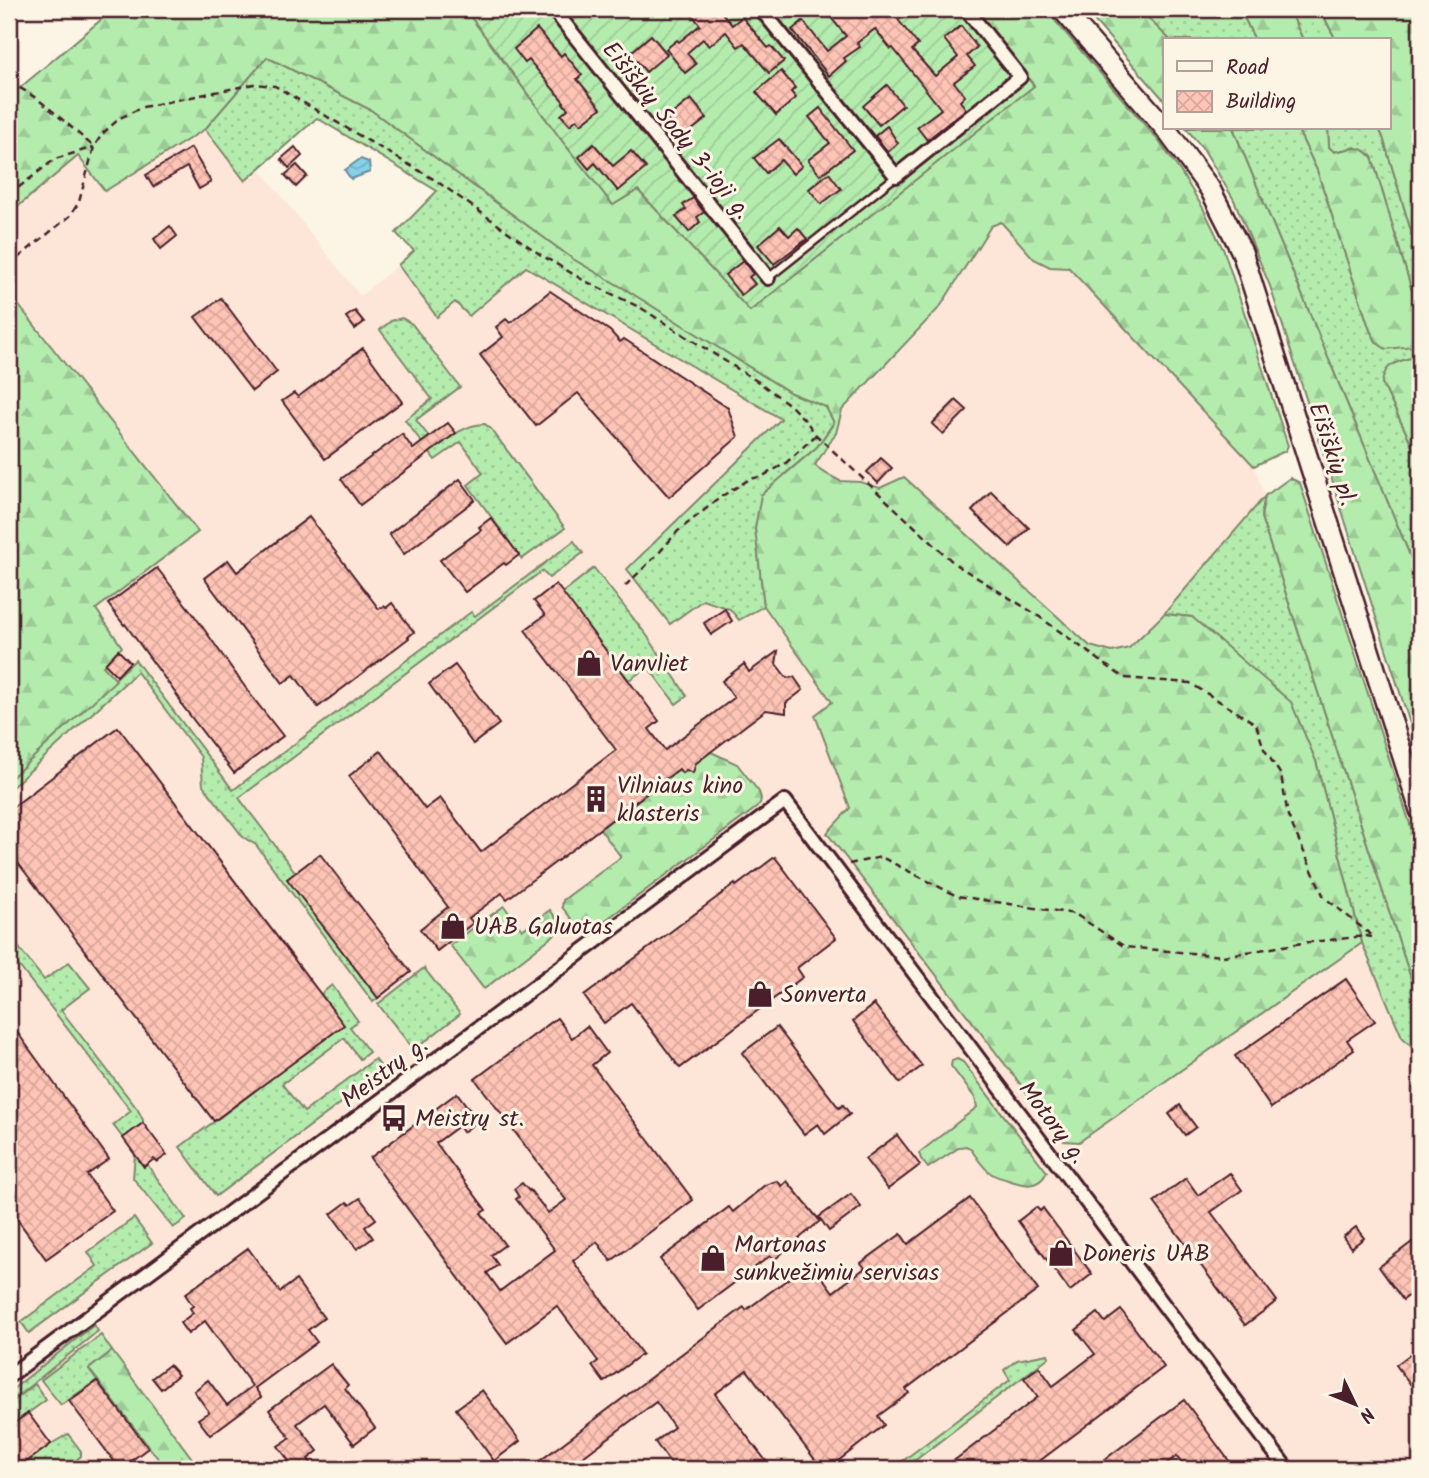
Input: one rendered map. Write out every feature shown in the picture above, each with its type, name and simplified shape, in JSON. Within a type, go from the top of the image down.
[{"type":"main road","name":"Eišiškių pl.","points":[[1062,9],[1163,126]]},
{"type":"main road","name":"Eišiškių pl.","points":[[1166,130],[1210,189],[1242,252],[1420,810]]},
{"type":"street","name":"Eišiškių Sodų 3-ioji g.","points":[[553,9],[768,278]]},
{"type":"street","points":[[761,9],[896,176],[1020,77],[966,9]]},
{"type":"street","name":"Motorų g.","points":[[785,801],[1287,1469]]},
{"type":"street","name":"Meistrų g.","points":[[9,1376],[785,801]]},
{"type":"lane","points":[[768,278],[896,176]]},
{"type":"path","points":[[9,83],[29,94],[94,147]]},
{"type":"path","points":[[9,265],[70,216],[79,202],[94,147],[102,134],[120,118],[143,107],[254,84],[275,86],[435,180],[541,256],[641,308],[760,383],[790,405],[816,435],[956,565],[1037,615],[1124,678],[1189,683],[1256,724],[1264,749],[1281,775],[1288,816],[1324,897],[1375,938],[1366,936],[1303,943],[1223,956],[1125,947],[1075,914],[957,896],[881,857],[834,867]]},
{"type":"path","points":[[9,195],[55,159],[94,147]]},
{"type":"path","points":[[625,586],[678,531],[712,504],[750,480],[786,463],[816,435]]},
{"type":"shaded area","points":[[205,129],[245,181],[260,169],[360,296],[398,265],[436,316],[455,302],[469,315],[526,267],[782,419],[703,600],[730,609],[739,620],[764,606],[832,702],[815,715],[850,808],[827,834],[1080,1142],[1362,943],[1402,1037],[1420,1054],[1420,1469],[9,1469],[9,780],[115,680],[103,666],[122,647],[96,609],[198,532],[9,293],[9,214],[78,156],[106,191]],"holes":[[[679,769],[682,773],[693,771],[759,792],[760,803],[581,931],[562,907],[563,900],[621,857],[601,829]]]},
{"type":"shaded area","points":[[1001,221],[1034,259],[1050,267],[1069,268],[1254,466],[1265,496],[1164,614],[1129,648],[1112,652],[1090,646],[880,488],[860,482],[840,481],[814,465],[836,433],[842,410],[940,307],[991,226]]},
{"type":"green space","points":[[109,9],[465,9],[613,205],[638,190],[750,311],[1034,85],[972,9],[1045,9],[1158,140],[1203,208],[1224,251],[1288,446],[1285,451],[1254,466],[1069,268],[1050,267],[1034,259],[1001,222],[991,226],[940,307],[842,410],[836,433],[815,465],[840,481],[860,482],[880,488],[904,477],[1090,646],[1112,652],[1129,648],[1164,614],[1192,617],[1291,702],[1316,761],[1362,943],[1079,1142],[1064,1141],[827,833],[850,808],[815,715],[832,702],[764,606],[755,528],[761,495],[817,447],[834,423],[826,407],[791,393],[573,259],[371,110],[267,57],[205,129],[105,191],[78,156],[9,214],[9,97],[103,18]]},
{"type":"green space","points":[[465,9],[972,9],[1034,86],[750,311],[638,190],[613,205]]},
{"type":"green space","points":[[1084,9],[1139,9],[1168,38],[1163,38],[1163,99]]},
{"type":"green space","points":[[1139,9],[1240,9],[1254,38],[1168,38]]},
{"type":"green space","points":[[1240,9],[1289,9],[1302,38],[1254,38]]},
{"type":"green space","points":[[1289,9],[1320,9],[1335,38],[1302,38]]},
{"type":"green space","points":[[1320,9],[1420,9],[1420,261],[1380,130],[1390,130],[1390,38],[1335,38]]},
{"type":"green space","points":[[267,57],[371,110],[573,259],[791,393],[826,407],[834,422],[817,447],[785,474],[755,528],[764,606],[739,620],[730,609],[703,600],[670,624],[627,569],[781,419],[526,267],[469,316],[455,302],[437,317],[398,265],[414,251],[396,233],[437,191],[317,118],[245,181],[205,129]]},
{"type":"green space","points":[[1188,130],[1234,130],[1420,580],[1420,755],[1270,286],[1234,200],[1204,150]]},
{"type":"green space","points":[[1234,130],[1298,130],[1317,170],[1370,330],[1377,343],[1413,346],[1420,340],[1420,361],[1413,357],[1382,383],[1420,461],[1420,580]]},
{"type":"green space","points":[[1298,130],[1328,130],[1329,147],[1334,152],[1358,148],[1372,157],[1420,318],[1420,340],[1413,346],[1386,349],[1377,343],[1370,330],[1317,170]]},
{"type":"green space","points":[[1328,130],[1380,130],[1420,261],[1420,318],[1372,157],[1355,147],[1334,152],[1329,147]]},
{"type":"green space","points":[[9,293],[198,532],[96,609],[122,647],[103,666],[116,680],[9,780]]},
{"type":"green space","points":[[402,318],[412,324],[460,387],[416,420],[437,447],[466,428],[485,424],[565,528],[522,559],[468,485],[483,473],[461,442],[435,460],[405,420],[432,399],[380,330],[391,321]]},
{"type":"green space","points":[[1413,357],[1420,361],[1420,461],[1382,383],[1388,368]]},
{"type":"green space","points":[[1290,478],[1300,483],[1420,855],[1420,1006],[1261,517],[1265,496]]},
{"type":"green space","points":[[1265,496],[1261,517],[1420,1006],[1420,1054],[1402,1037],[1362,943],[1316,761],[1192,617],[1164,614]]},
{"type":"green space","points":[[574,541],[583,553],[549,578],[542,571],[239,798],[296,873],[288,880],[378,998],[373,1002],[256,845],[243,837],[203,785],[201,757],[137,672],[9,790],[9,780],[135,660],[233,790],[471,612],[475,616]]},
{"type":"green space","points":[[594,568],[648,637],[687,696],[676,704],[648,667],[629,680],[562,593]]},
{"type":"green space","points":[[711,752],[737,764],[759,792],[760,803],[591,931],[581,931],[562,907],[563,900],[621,857],[600,829],[679,769],[682,773],[693,771],[694,765]]},
{"type":"green space","points":[[504,906],[522,930],[550,910],[563,928],[484,989],[450,945]]},
{"type":"green space","points":[[9,935],[44,980],[69,962],[90,988],[61,1010],[143,1120],[143,1123],[123,1138],[113,1125],[131,1111],[9,953]]},
{"type":"green space","points":[[424,968],[460,1014],[414,1050],[378,1004]]},
{"type":"green space","points":[[332,985],[358,1021],[350,1027],[369,1052],[360,1059],[344,1038],[282,1084],[304,1112],[375,1059],[384,1071],[216,1196],[180,1147],[343,1025],[321,994]]},
{"type":"green space","points":[[957,1059],[963,1062],[1047,1172],[1039,1182],[1030,1185],[994,1175],[966,1146],[960,1147],[928,1168],[921,1159],[919,1153],[977,1107],[975,1098],[951,1066],[952,1061]]},
{"type":"green space","points":[[135,1154],[144,1166],[147,1164],[186,1219],[173,1228],[133,1178]]},
{"type":"green space","points":[[134,1218],[152,1243],[29,1333],[21,1322],[97,1266],[88,1252]]},
{"type":"green space","points":[[94,1325],[98,1331],[9,1403],[9,1392]]},
{"type":"green space","points":[[101,1335],[112,1351],[89,1369],[97,1380],[61,1405],[41,1380]]},
{"type":"green space","points":[[112,1351],[200,1469],[166,1469],[89,1369]]},
{"type":"green space","points":[[1048,1354],[1049,1357],[904,1469],[892,1469],[1010,1380],[1004,1370],[1017,1360]]},
{"type":"green space","points":[[35,1384],[46,1400],[9,1427],[9,1405]]},
{"type":"green space","points":[[68,1434],[81,1451],[81,1456],[66,1469],[17,1469],[51,1444]]},
{"type":"water","points":[[360,159],[369,162],[370,172],[351,179],[345,170]]},
{"type":"building","points":[[688,9],[719,9],[732,25],[742,17],[768,48],[771,46],[784,61],[769,73],[744,43],[738,47],[726,32],[709,46],[703,39],[687,53],[696,64],[685,73],[666,49],[700,25]]},
{"type":"building","points":[[824,9],[906,9],[896,17],[918,45],[912,50],[935,76],[958,57],[944,39],[961,26],[977,47],[967,56],[975,66],[954,82],[965,96],[960,101],[966,109],[927,140],[917,127],[941,109],[875,29],[857,43],[860,47],[844,58],[846,61],[829,76],[792,30],[803,21],[827,51],[846,36]]},
{"type":"building","points":[[537,29],[561,56],[564,53],[582,75],[577,79],[601,108],[581,124],[577,119],[570,125],[561,115],[568,109],[564,102],[529,60],[525,63],[514,49]]},
{"type":"building","points":[[651,35],[667,54],[646,72],[630,53]]},
{"type":"building","points":[[781,71],[795,88],[791,92],[796,98],[776,115],[756,92]]},
{"type":"building","points":[[887,85],[903,105],[879,125],[863,106]]},
{"type":"building","points":[[691,99],[707,118],[682,138],[666,119]]},
{"type":"building","points":[[820,108],[853,150],[820,175],[808,160],[830,143],[809,117]]},
{"type":"building","points":[[887,126],[898,143],[888,152],[875,136]]},
{"type":"building","points":[[779,139],[802,166],[793,174],[781,160],[766,173],[754,158]]},
{"type":"building","points":[[594,144],[613,166],[631,151],[646,168],[618,191],[595,163],[589,169],[579,157]]},
{"type":"building","points":[[295,147],[302,156],[289,168],[281,159]]},
{"type":"building","points":[[191,148],[211,182],[199,189],[187,167],[153,187],[146,175]]},
{"type":"building","points":[[297,165],[307,176],[296,187],[285,175]]},
{"type":"building","points":[[829,173],[841,189],[821,204],[809,189]]},
{"type":"building","points":[[693,198],[704,212],[697,217],[700,222],[689,232],[676,217],[686,209],[683,205]]},
{"type":"building","points":[[170,226],[177,236],[161,249],[154,239]]},
{"type":"building","points":[[780,226],[789,236],[798,228],[807,239],[774,264],[758,245]]},
{"type":"building","points":[[743,261],[753,274],[749,277],[755,284],[741,295],[725,275]]},
{"type":"building","points":[[550,291],[610,331],[620,342],[624,339],[728,408],[738,437],[669,497],[578,393],[536,426],[480,355],[503,337],[496,327],[506,319],[510,323]]},
{"type":"building","points":[[221,298],[277,372],[252,391],[195,317]]},
{"type":"building","points":[[355,311],[364,322],[355,329],[346,317]]},
{"type":"building","points":[[363,348],[402,402],[325,459],[282,401],[294,393],[298,397]]},
{"type":"building","points":[[956,400],[967,410],[943,434],[932,424]]},
{"type":"building","points":[[448,423],[456,433],[360,505],[341,479],[402,434],[413,449]]},
{"type":"building","points":[[881,458],[892,468],[878,483],[867,472]]},
{"type":"building","points":[[460,479],[475,500],[404,554],[389,534]]},
{"type":"building","points":[[991,491],[1029,528],[1010,547],[972,511]]},
{"type":"building","points":[[309,517],[379,609],[392,603],[414,632],[318,707],[294,675],[283,683],[204,578],[228,560],[237,572]]},
{"type":"building","points":[[491,518],[519,555],[465,592],[440,560],[481,530],[479,527]]},
{"type":"building","points":[[157,568],[283,736],[234,773],[108,604]]},
{"type":"building","points":[[556,584],[659,721],[649,729],[665,750],[734,698],[722,681],[744,664],[749,672],[778,651],[776,664],[787,678],[794,677],[803,690],[786,703],[786,713],[766,710],[696,763],[693,773],[686,770],[682,773],[679,769],[507,899],[502,893],[469,918],[473,923],[437,951],[420,929],[448,907],[349,776],[381,751],[425,809],[440,798],[481,852],[616,750],[525,630],[545,615],[534,601]]},
{"type":"building","points":[[725,609],[732,621],[711,635],[704,623]]},
{"type":"building","points":[[118,650],[130,662],[117,676],[105,664]]},
{"type":"building","points":[[455,665],[499,724],[473,744],[429,684]]},
{"type":"building","points":[[118,727],[344,1025],[214,1121],[9,851],[9,810]]},
{"type":"building","points":[[320,854],[411,972],[378,998],[287,879]]},
{"type":"building","points":[[775,857],[836,938],[797,968],[803,977],[680,1068],[631,1003],[604,1023],[584,996]]},
{"type":"building","points":[[1346,979],[1375,1021],[1347,1040],[1354,1050],[1271,1108],[1235,1056]]},
{"type":"building","points":[[874,1004],[922,1066],[900,1083],[853,1021]]},
{"type":"building","points":[[557,1018],[572,1038],[587,1026],[607,1053],[592,1065],[693,1200],[611,1261],[597,1242],[573,1261],[642,1354],[604,1382],[592,1366],[598,1361],[557,1306],[507,1343],[370,1158],[457,1093],[478,1121],[463,1132],[459,1126],[436,1143],[486,1210],[481,1213],[505,1245],[491,1255],[498,1265],[487,1273],[500,1291],[555,1250],[516,1199],[519,1197],[514,1189],[522,1183],[548,1213],[566,1200],[475,1079]]},
{"type":"building","points":[[9,1021],[109,1159],[87,1175],[113,1211],[46,1259],[9,1208]]},
{"type":"building","points":[[777,1027],[839,1108],[843,1105],[850,1114],[825,1134],[818,1124],[804,1134],[742,1053]]},
{"type":"building","points":[[1180,1105],[1196,1127],[1185,1135],[1169,1114]]},
{"type":"building","points":[[143,1123],[167,1155],[157,1162],[154,1159],[144,1167],[123,1138]]},
{"type":"building","points":[[897,1135],[920,1165],[888,1189],[865,1159]]},
{"type":"building","points":[[1230,1173],[1242,1190],[1211,1212],[1277,1301],[1245,1325],[1154,1202],[1186,1178],[1198,1195]]},
{"type":"building","points":[[777,1181],[782,1186],[787,1181],[820,1221],[774,1260],[770,1256],[698,1310],[660,1259],[729,1207],[733,1212],[765,1185]]},
{"type":"building","points":[[851,1194],[861,1207],[829,1231],[819,1217]]},
{"type":"building","points":[[360,1198],[376,1219],[365,1227],[373,1238],[357,1249],[331,1214],[347,1202],[350,1205]]},
{"type":"building","points":[[970,1198],[1038,1290],[906,1389],[909,1393],[878,1416],[884,1425],[828,1469],[822,1469],[747,1370],[715,1394],[772,1469],[675,1469],[655,1442],[674,1427],[656,1402],[567,1469],[529,1469],[744,1307],[746,1310],[811,1262],[833,1292],[865,1268],[861,1263],[901,1234],[908,1244]]},
{"type":"building","points":[[1036,1207],[1040,1211],[1043,1208],[1092,1274],[1070,1291],[1018,1221]]},
{"type":"building","points":[[1356,1227],[1364,1238],[1351,1248],[1343,1237]]},
{"type":"building","points":[[1420,1236],[1420,1287],[1403,1300],[1379,1267]]},
{"type":"building","points":[[248,1248],[280,1292],[296,1280],[324,1318],[308,1330],[317,1342],[255,1388],[261,1397],[210,1435],[198,1419],[209,1412],[194,1391],[208,1380],[227,1405],[252,1386],[205,1321],[188,1334],[180,1323],[193,1313],[190,1308],[193,1306],[185,1294]]},
{"type":"building","points":[[1121,1310],[1164,1367],[1029,1469],[943,1469],[1038,1397],[1024,1378],[1039,1367],[1053,1386],[1095,1354],[1076,1330],[1098,1313],[1105,1322]]},
{"type":"building","points":[[1420,1347],[1420,1397],[1396,1365]]},
{"type":"building","points":[[331,1364],[348,1385],[345,1388],[375,1428],[354,1444],[324,1404],[297,1424],[318,1451],[308,1459],[311,1463],[303,1469],[295,1469],[278,1446],[290,1438],[269,1410]]},
{"type":"building","points":[[169,1365],[178,1375],[161,1389],[152,1378]]},
{"type":"building","points":[[97,1381],[148,1448],[120,1469],[69,1401]]},
{"type":"building","points":[[482,1390],[520,1441],[494,1461],[456,1409]]},
{"type":"building","points":[[1184,1400],[1235,1469],[1186,1469],[1177,1456],[1159,1469],[1092,1469]]},
{"type":"building","points":[[28,1413],[51,1444],[17,1469],[9,1469],[9,1427]]},
{"type":"place","name":"Vanvliet","points":[[589,663]]},
{"type":"place","name":"Vilniaus kino klasteris","points":[[596,799]]},
{"type":"place","name":"UAB Galuotas","points":[[453,926]]},
{"type":"place","name":"Sonverta","points":[[760,994]]},
{"type":"place","name":"Meistrų st.","points":[[394,1118]]},
{"type":"place","name":"Doneris UAB","points":[[1061,1253]]},
{"type":"place","name":"Martonas sunkvežimiu servisas","points":[[713,1258]]}]
